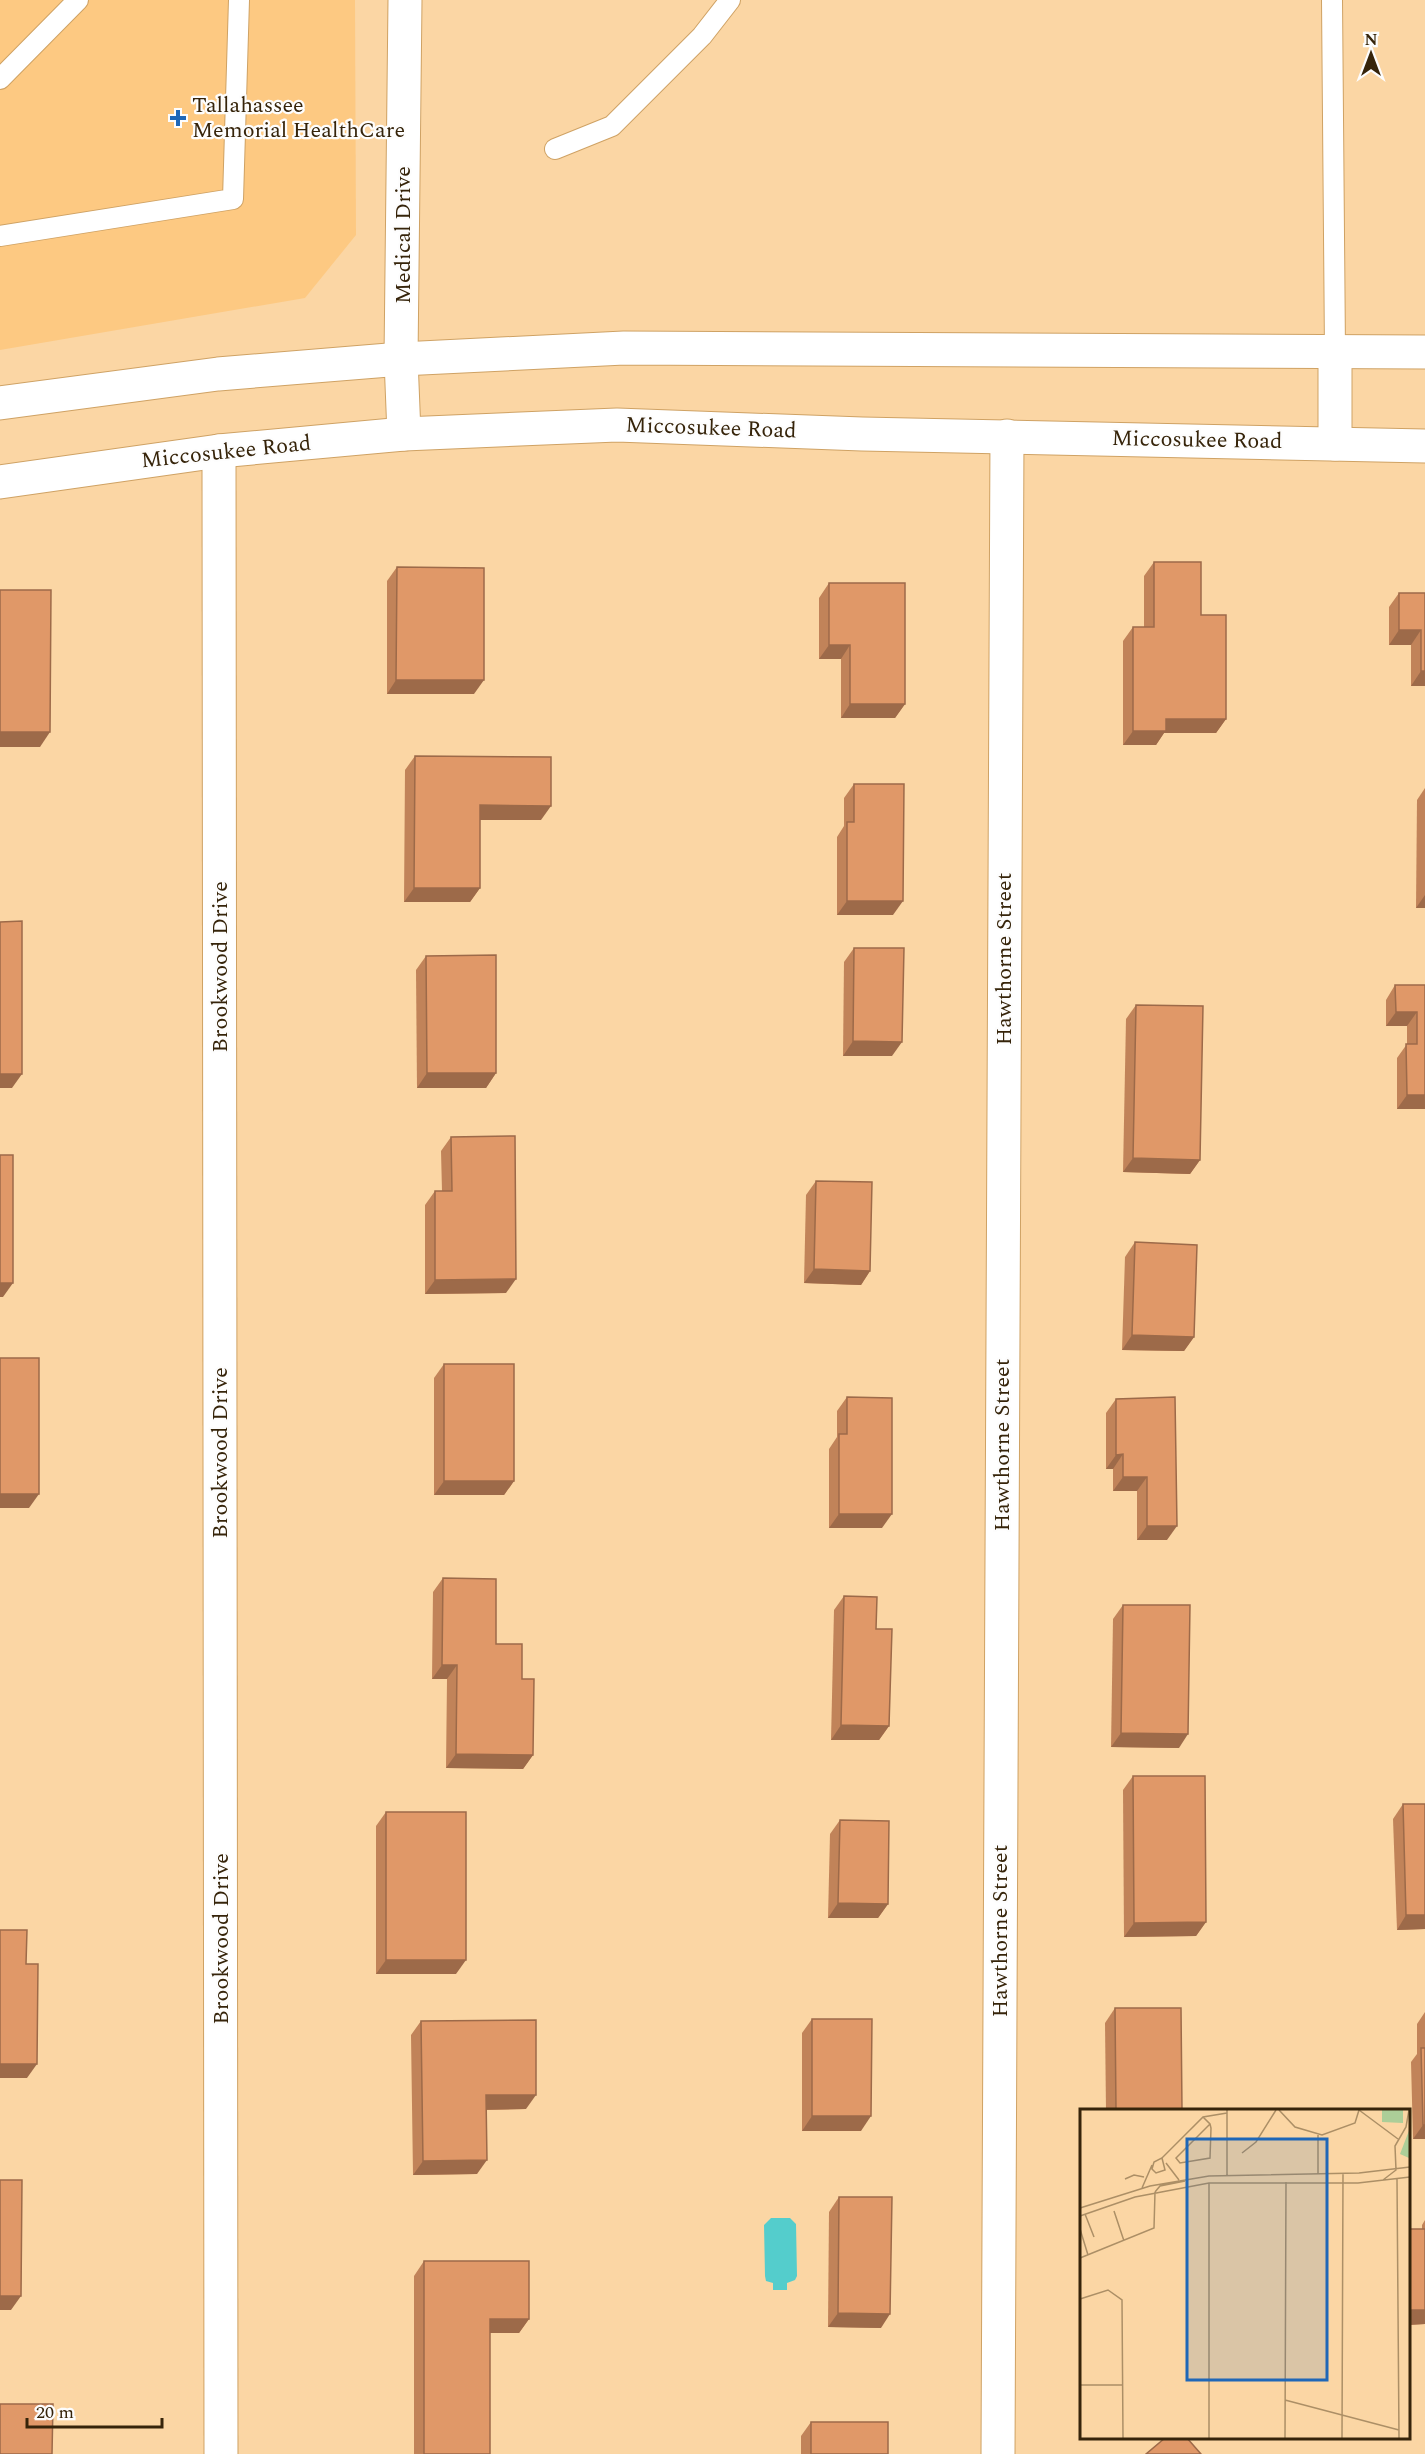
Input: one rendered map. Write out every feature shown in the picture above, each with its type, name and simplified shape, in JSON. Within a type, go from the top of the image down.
[{"type":"street","name":"Medical Drive","points":[[404,434],[401,359],[405,0]]},
{"type":"street","points":[[4,405],[218,374],[401,359],[624,348],[1425,352]]},
{"type":"street","points":[[1335,352],[1335,444]]},
{"type":"street","name":"Miccosukee Road","points":[[0,482],[219,451],[404,434],[617,425],[862,434],[1425,446]]},
{"type":"street","name":"Hawthorne Street","points":[[998,2454],[1007,436]]},
{"type":"street","name":"Brookwood Drive","points":[[219,451],[221,2454]]},
{"type":"lane","points":[[0,79],[78,0]]},
{"type":"lane","points":[[0,236],[233,199],[239,0]]},
{"type":"lane","points":[[555,149],[612,126],[702,36],[730,0]]},
{"type":"lane","points":[[1332,0],[1335,352]]},
{"type":"shaded area","name":"Tallahassee Memorial HealthCare","points":[[0,0],[355,0],[356,235],[305,298],[0,350]]},
{"type":"water","points":[[771,2218],[790,2218],[796,2224],[797,2276],[795,2280],[787,2283],[787,2290],[773,2290],[773,2283],[766,2281],[764,2225]]},
{"type":"building","points":[[1154,562],[1201,562],[1201,615],[1226,615],[1226,719],[1166,719],[1166,731],[1133,731],[1133,627],[1154,627]]},
{"type":"building","points":[[397,567],[484,568],[484,680],[396,680]]},
{"type":"building","points":[[829,583],[905,583],[905,704],[850,704],[850,645],[829,645]]},
{"type":"building","points":[[0,590],[51,590],[50,732],[0,732]]},
{"type":"building","points":[[1399,593],[1425,593],[1425,671],[1421,671],[1421,630],[1399,630]]},
{"type":"building","points":[[415,756],[551,757],[551,806],[480,805],[480,888],[414,888]]},
{"type":"building","points":[[854,784],[904,784],[903,901],[847,901],[847,822],[854,822]]},
{"type":"building","points":[[22,921],[22,1074],[0,1074],[0,922]]},
{"type":"building","points":[[854,948],[904,948],[902,1042],[853,1041]]},
{"type":"building","points":[[496,955],[496,1073],[427,1073],[426,956]]},
{"type":"building","points":[[1395,985],[1425,985],[1425,1095],[1407,1095],[1406,1044],[1417,1044],[1417,1012],[1396,1012]]},
{"type":"building","points":[[1136,1005],[1203,1006],[1200,1160],[1133,1158]]},
{"type":"building","points":[[515,1136],[516,1279],[435,1280],[435,1191],[452,1191],[451,1137]]},
{"type":"building","points":[[0,1155],[13,1155],[13,1283],[0,1283]]},
{"type":"building","points":[[816,1181],[872,1182],[870,1271],[814,1269]]},
{"type":"building","points":[[1135,1242],[1197,1245],[1194,1337],[1132,1335]]},
{"type":"building","points":[[0,1358],[39,1358],[39,1494],[0,1494]]},
{"type":"building","points":[[444,1364],[514,1364],[514,1481],[444,1481]]},
{"type":"building","points":[[847,1397],[892,1398],[892,1514],[839,1514],[839,1434],[847,1434]]},
{"type":"building","points":[[1175,1397],[1177,1526],[1147,1526],[1147,1477],[1123,1477],[1123,1454],[1116,1455],[1116,1399]]},
{"type":"building","points":[[443,1578],[496,1579],[496,1644],[522,1644],[522,1679],[534,1679],[533,1755],[456,1754],[457,1665],[442,1665]]},
{"type":"building","points":[[844,1596],[877,1597],[876,1629],[892,1629],[889,1726],[841,1725]]},
{"type":"building","points":[[1123,1605],[1190,1605],[1188,1734],[1121,1733]]},
{"type":"building","points":[[1133,1776],[1205,1776],[1206,1922],[1134,1923]]},
{"type":"building","points":[[1403,1804],[1425,1804],[1425,1915],[1406,1915]]},
{"type":"building","points":[[386,1812],[466,1812],[466,1960],[386,1960]]},
{"type":"building","points":[[840,1820],[889,1821],[888,1904],[838,1903]]},
{"type":"building","points":[[0,1930],[27,1930],[26,1964],[38,1964],[37,2064],[0,2064]]},
{"type":"building","points":[[1115,2008],[1181,2008],[1182,2109],[1116,2109]]},
{"type":"building","points":[[812,2019],[872,2019],[871,2116],[812,2116]]},
{"type":"building","points":[[536,2020],[536,2095],[486,2095],[487,2160],[423,2161],[421,2021]]},
{"type":"building","points":[[1421,2048],[1425,2048],[1425,2125],[1423,2125]]},
{"type":"building","points":[[0,2180],[22,2180],[21,2296],[0,2296]]},
{"type":"building","points":[[839,2197],[892,2197],[890,2314],[838,2313]]},
{"type":"building","points":[[1410,2229],[1425,2229],[1425,2310],[1410,2310]]},
{"type":"building","points":[[424,2261],[529,2261],[529,2319],[490,2319],[490,2454],[424,2454]]},
{"type":"building","points":[[0,2404],[53,2404],[52,2454],[0,2454]]},
{"type":"building","points":[[811,2422],[888,2422],[888,2454],[811,2454]]},
{"type":"building","points":[[1164,2439],[1188,2439],[1201,2454],[1146,2454]]},
{"type":"place","name":"Tallahassee Memorial HealthCare","points":[[178,118]]}]
